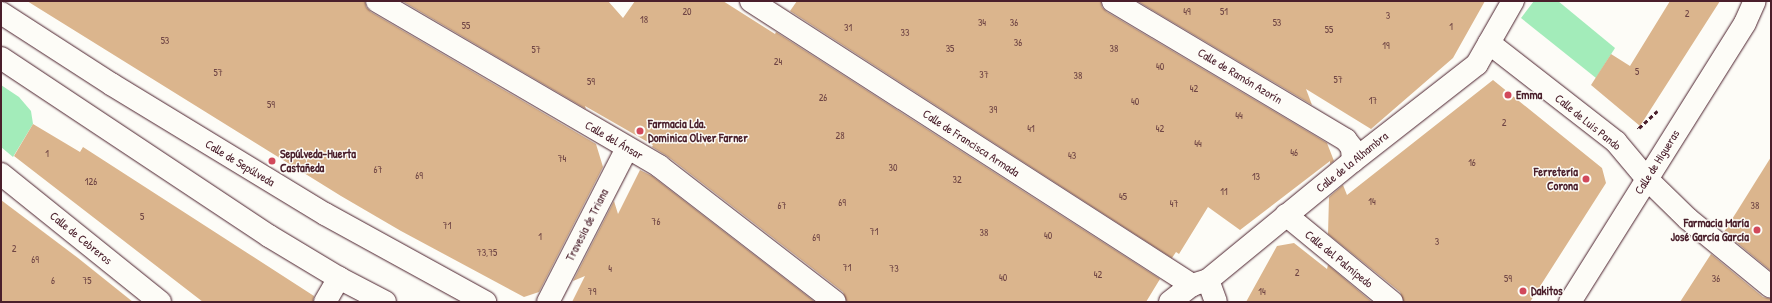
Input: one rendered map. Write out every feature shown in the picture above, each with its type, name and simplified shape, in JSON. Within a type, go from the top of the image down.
[{"type":"street","name":"Calle del Ánsar","points":[[377,1],[659,166],[835,302]]},
{"type":"street","name":"Calle de Francisca Armada","points":[[751,1],[1200,283]]},
{"type":"street","name":"Calle de Ramón Azorín","points":[[1113,1],[1346,140],[1352,148],[1353,161]]},
{"type":"street","name":"Calle de la Alhambra","points":[[1170,302],[1200,283],[1477,64],[1513,1]]},
{"type":"street","name":"Calle de Higueras","points":[[1570,302],[1745,23],[1755,1]]},
{"type":"street","name":"Calle de Sepúlveda","points":[[1,13],[110,84],[312,206],[485,302]]},
{"type":"street","name":"Calle de Luis Pando","points":[[1489,43],[1616,142],[1647,179],[1688,219],[1771,287]]},
{"type":"street","points":[[1,58],[269,236],[339,278],[385,302]]},
{"type":"street","name":"Travesía de Triana","points":[[548,302],[627,148]]},
{"type":"street","name":"Calle de Cebreros","points":[[1,174],[160,302]]},
{"type":"street","name":"Calle del Palmípedo","points":[[1286,215],[1392,302]]},
{"type":"street","points":[[325,302],[339,278]]},
{"type":"street","points":[[1200,283],[1216,302]]},
{"type":"path","points":[[1634,124],[1639,128],[1657,111]]},
{"type":"green space","points":[[1534,1],[1558,1],[1615,48],[1596,78],[1521,18]]},
{"type":"green space","points":[[1,85],[19,97],[31,111],[33,124],[13,157],[1,147]]},
{"type":"building","points":[[27,1],[365,1],[366,7],[371,12],[596,144],[603,167],[539,292],[524,297],[401,231],[341,196]]},
{"type":"building","points":[[402,1],[608,1],[623,18],[635,1],[723,1],[775,34],[776,32],[1160,279],[1146,302],[847,302],[843,292],[667,156],[652,147],[653,145],[585,106],[586,109]]},
{"type":"building","points":[[797,1],[1101,1],[1102,7],[1107,12],[1327,143],[1334,161],[1330,164],[1330,161],[1240,230],[1208,207],[1179,254],[1176,252],[1172,258],[790,11]]},
{"type":"building","points":[[1137,1],[1485,1],[1453,58],[1371,129],[1306,89],[1312,105]]},
{"type":"building","points":[[1670,1],[1720,1],[1640,126],[1591,85],[1611,54],[1630,66]]},
{"type":"building","points":[[1493,80],[1602,168],[1606,183],[1530,302],[1404,302],[1400,292],[1328,234],[1329,197],[1343,185],[1347,195]]},
{"type":"building","points":[[33,124],[80,152],[83,147],[314,296],[313,302],[203,302],[14,156]]},
{"type":"building","points":[[1771,157],[1771,271],[1724,232]]},
{"type":"building","points":[[640,170],[652,176],[815,302],[572,302],[585,276],[573,281],[614,201],[618,214]]},
{"type":"building","points":[[1,200],[78,258],[133,302],[1,302]]},
{"type":"building","points":[[1294,243],[1327,269],[1328,265],[1372,302],[1246,302],[1277,246]]},
{"type":"building","points":[[1711,254],[1763,297],[1771,299],[1771,302],[1680,302]]},
{"type":"place","name":"Emma","points":[[1508,95]]},
{"type":"place","name":"Farmacia Lda. Dominica Oliver Farner","points":[[640,131]]},
{"type":"place","name":"Sepúlveda-Huerta Castañeda","points":[[272,161]]},
{"type":"place","name":"Ferretería Corona","points":[[1586,179]]},
{"type":"place","name":"Farmacia María José García García","points":[[1757,230]]},
{"type":"place","name":"Dakitos","points":[[1523,291]]}]
